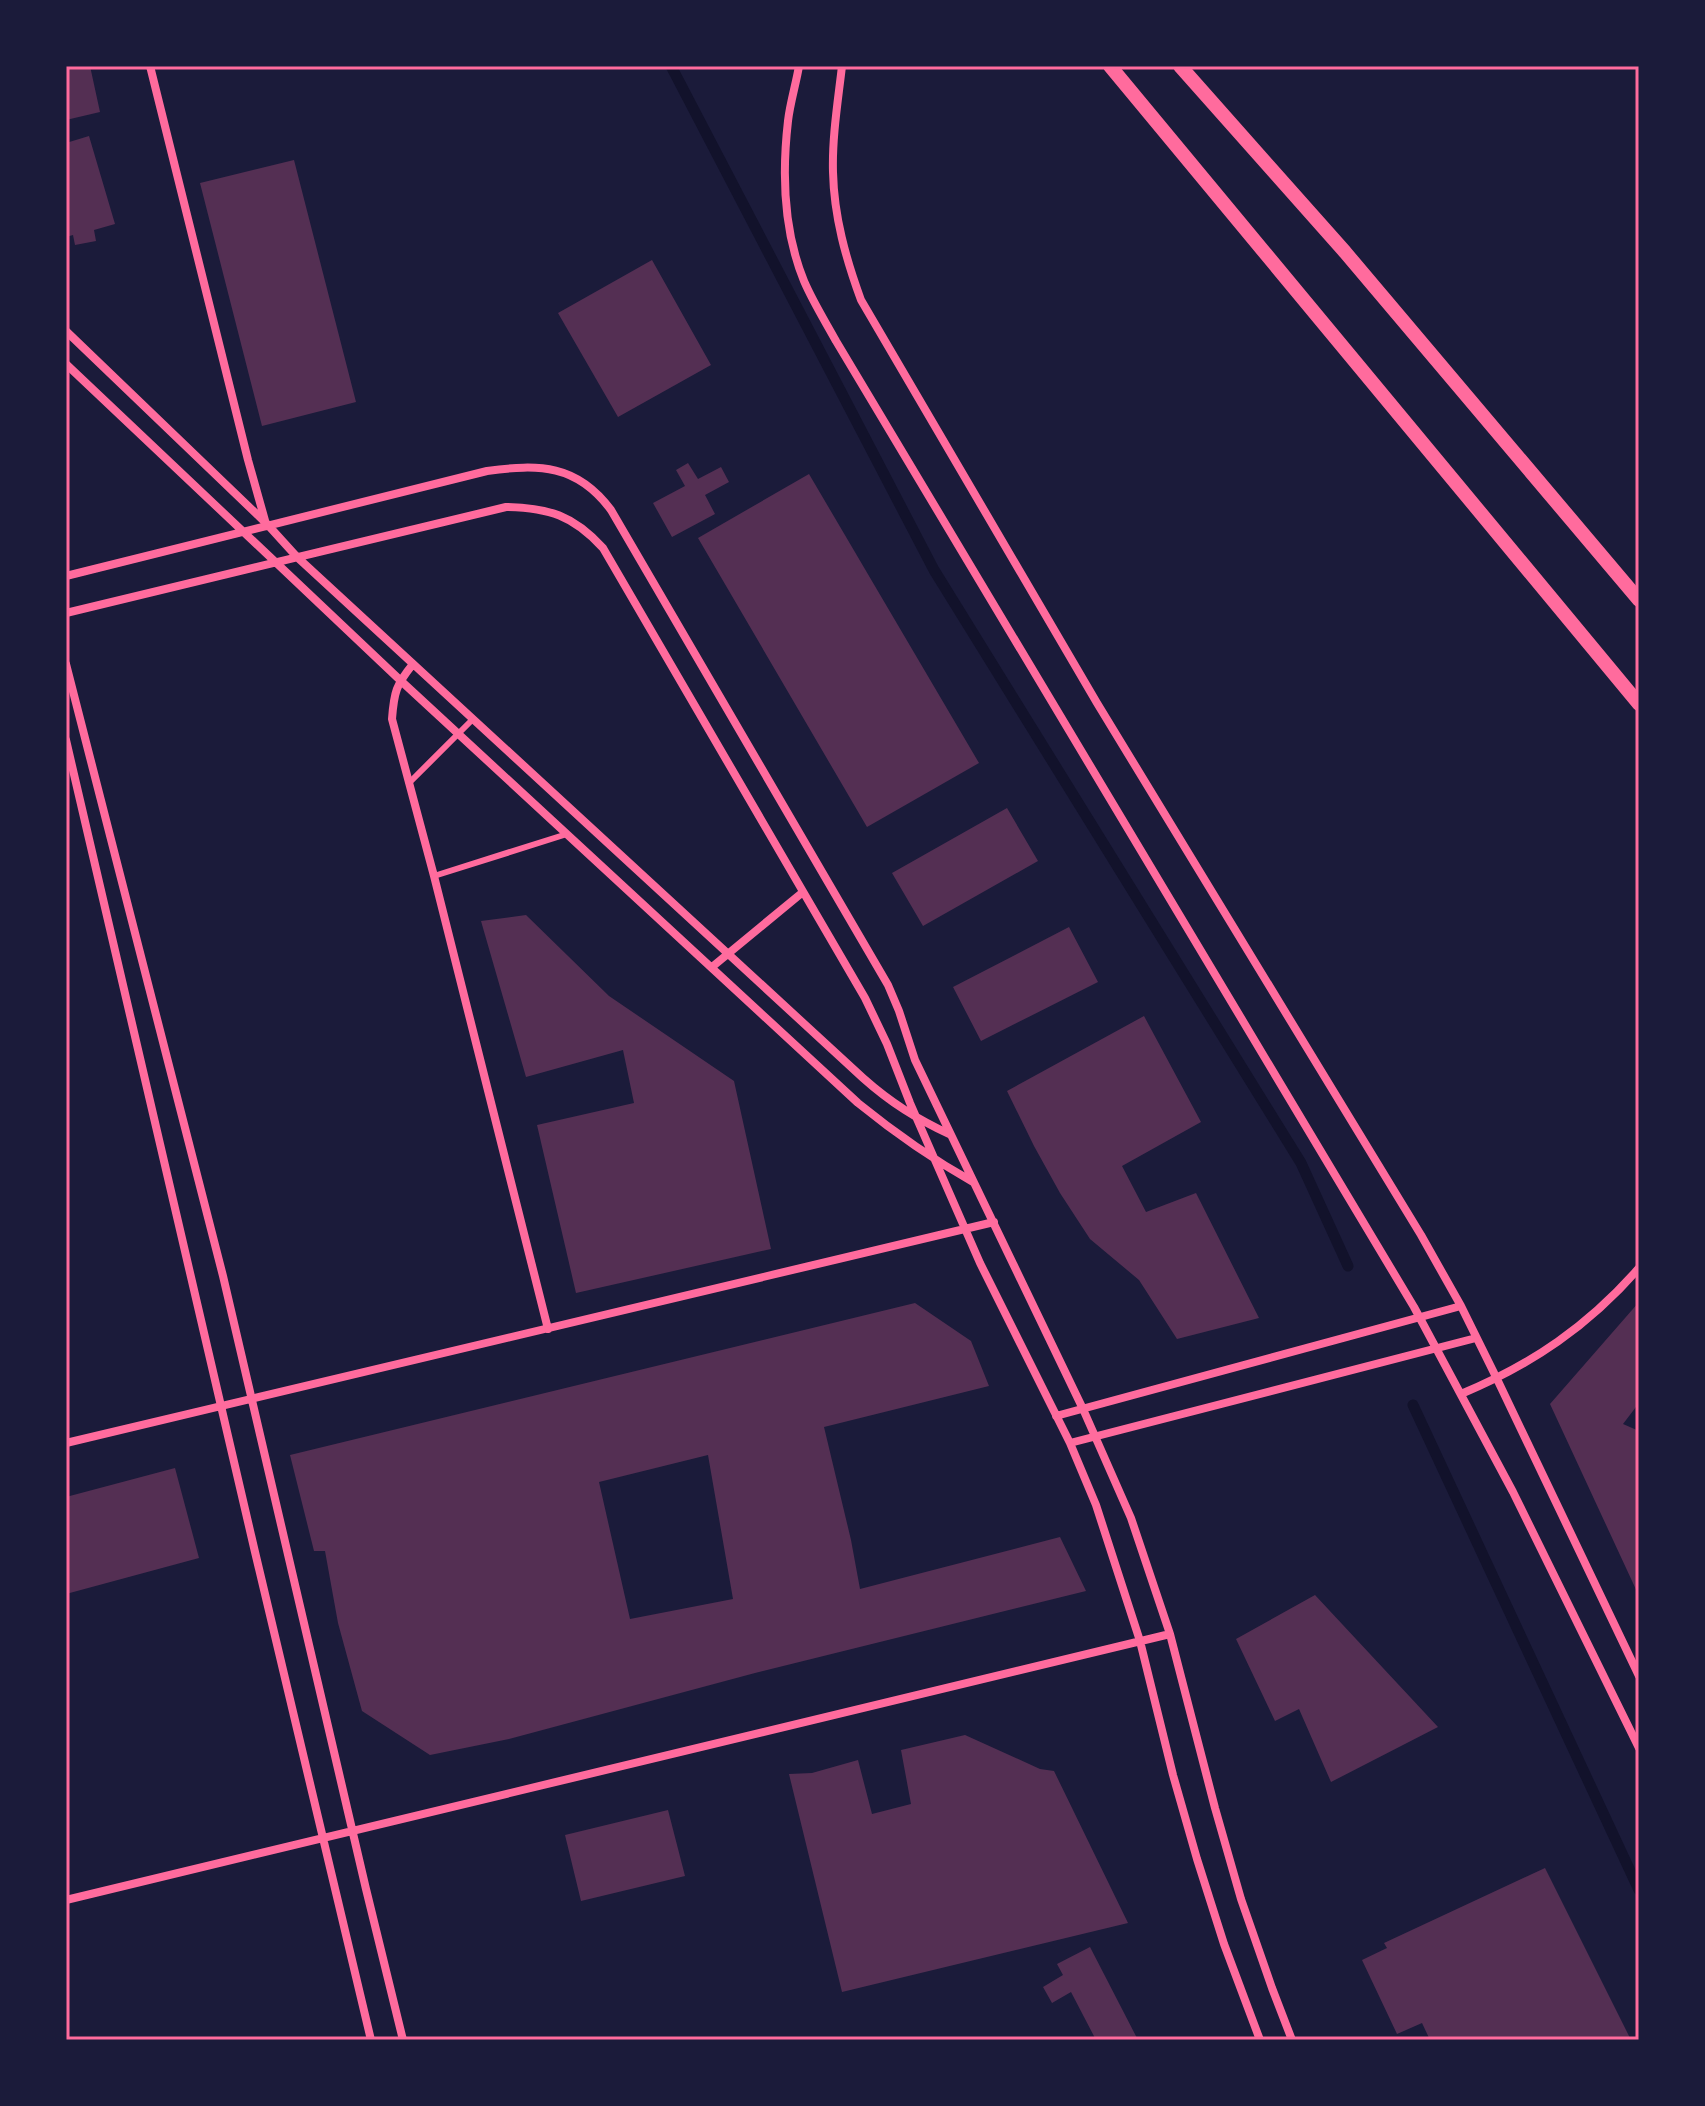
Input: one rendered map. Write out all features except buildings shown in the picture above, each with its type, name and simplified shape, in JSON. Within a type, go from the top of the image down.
[{"type":"street","points":[[150,66],[248,460],[267,524]]},
{"type":"street","points":[[799,66],[788,118],[786,199],[792,240],[803,278],[816,306],[1420,1318],[1513,1492],[1639,1748]]},
{"type":"street","points":[[842,66],[833,170],[835,204],[841,237],[861,300],[1097,703],[1461,1306],[1639,1676]]},
{"type":"street","points":[[1110,66],[1639,704]]},
{"type":"street","points":[[1180,66],[1345,252],[1639,600]]},
{"type":"street","points":[[66,331],[267,524],[297,557],[728,954],[889,1100],[917,1119],[952,1135]]},
{"type":"street","points":[[66,364],[400,680],[858,1103],[935,1161],[975,1183]]},
{"type":"street","points":[[66,576],[487,471],[546,467],[577,477],[602,497],[888,985],[915,1060],[1096,1436],[1131,1518],[1170,1634],[1241,1899],[1292,2040]]},
{"type":"street","points":[[66,613],[506,507],[532,507],[569,518],[588,531],[603,548],[865,998],[998,1301],[1070,1443],[1096,1505],[1140,1641],[1197,1859],[1224,1944],[1260,2040]]},
{"type":"street","points":[[66,664],[223,1276],[403,2040]]},
{"type":"street","points":[[413,664],[400,680],[393,699],[392,719],[548,1329]]},
{"type":"street","points":[[66,740],[371,2040]]},
{"type":"street","points":[[712,967],[803,892]]},
{"type":"street","points":[[66,1443],[994,1222]]},
{"type":"street","points":[[1461,1394],[1497,1379],[1583,1325],[1639,1268]]},
{"type":"street","points":[[1056,1416],[1461,1306]]},
{"type":"street","points":[[1070,1443],[1476,1338]]},
{"type":"street","points":[[66,1900],[1170,1634]]},
{"type":"lane","points":[[409,783],[473,719]]},
{"type":"lane","points":[[434,876],[567,834]]},
{"type":"waterway","points":[[671,66],[934,570],[1301,1163],[1348,1266]]},
{"type":"waterway","points":[[1413,1405],[1639,1890]]}]
